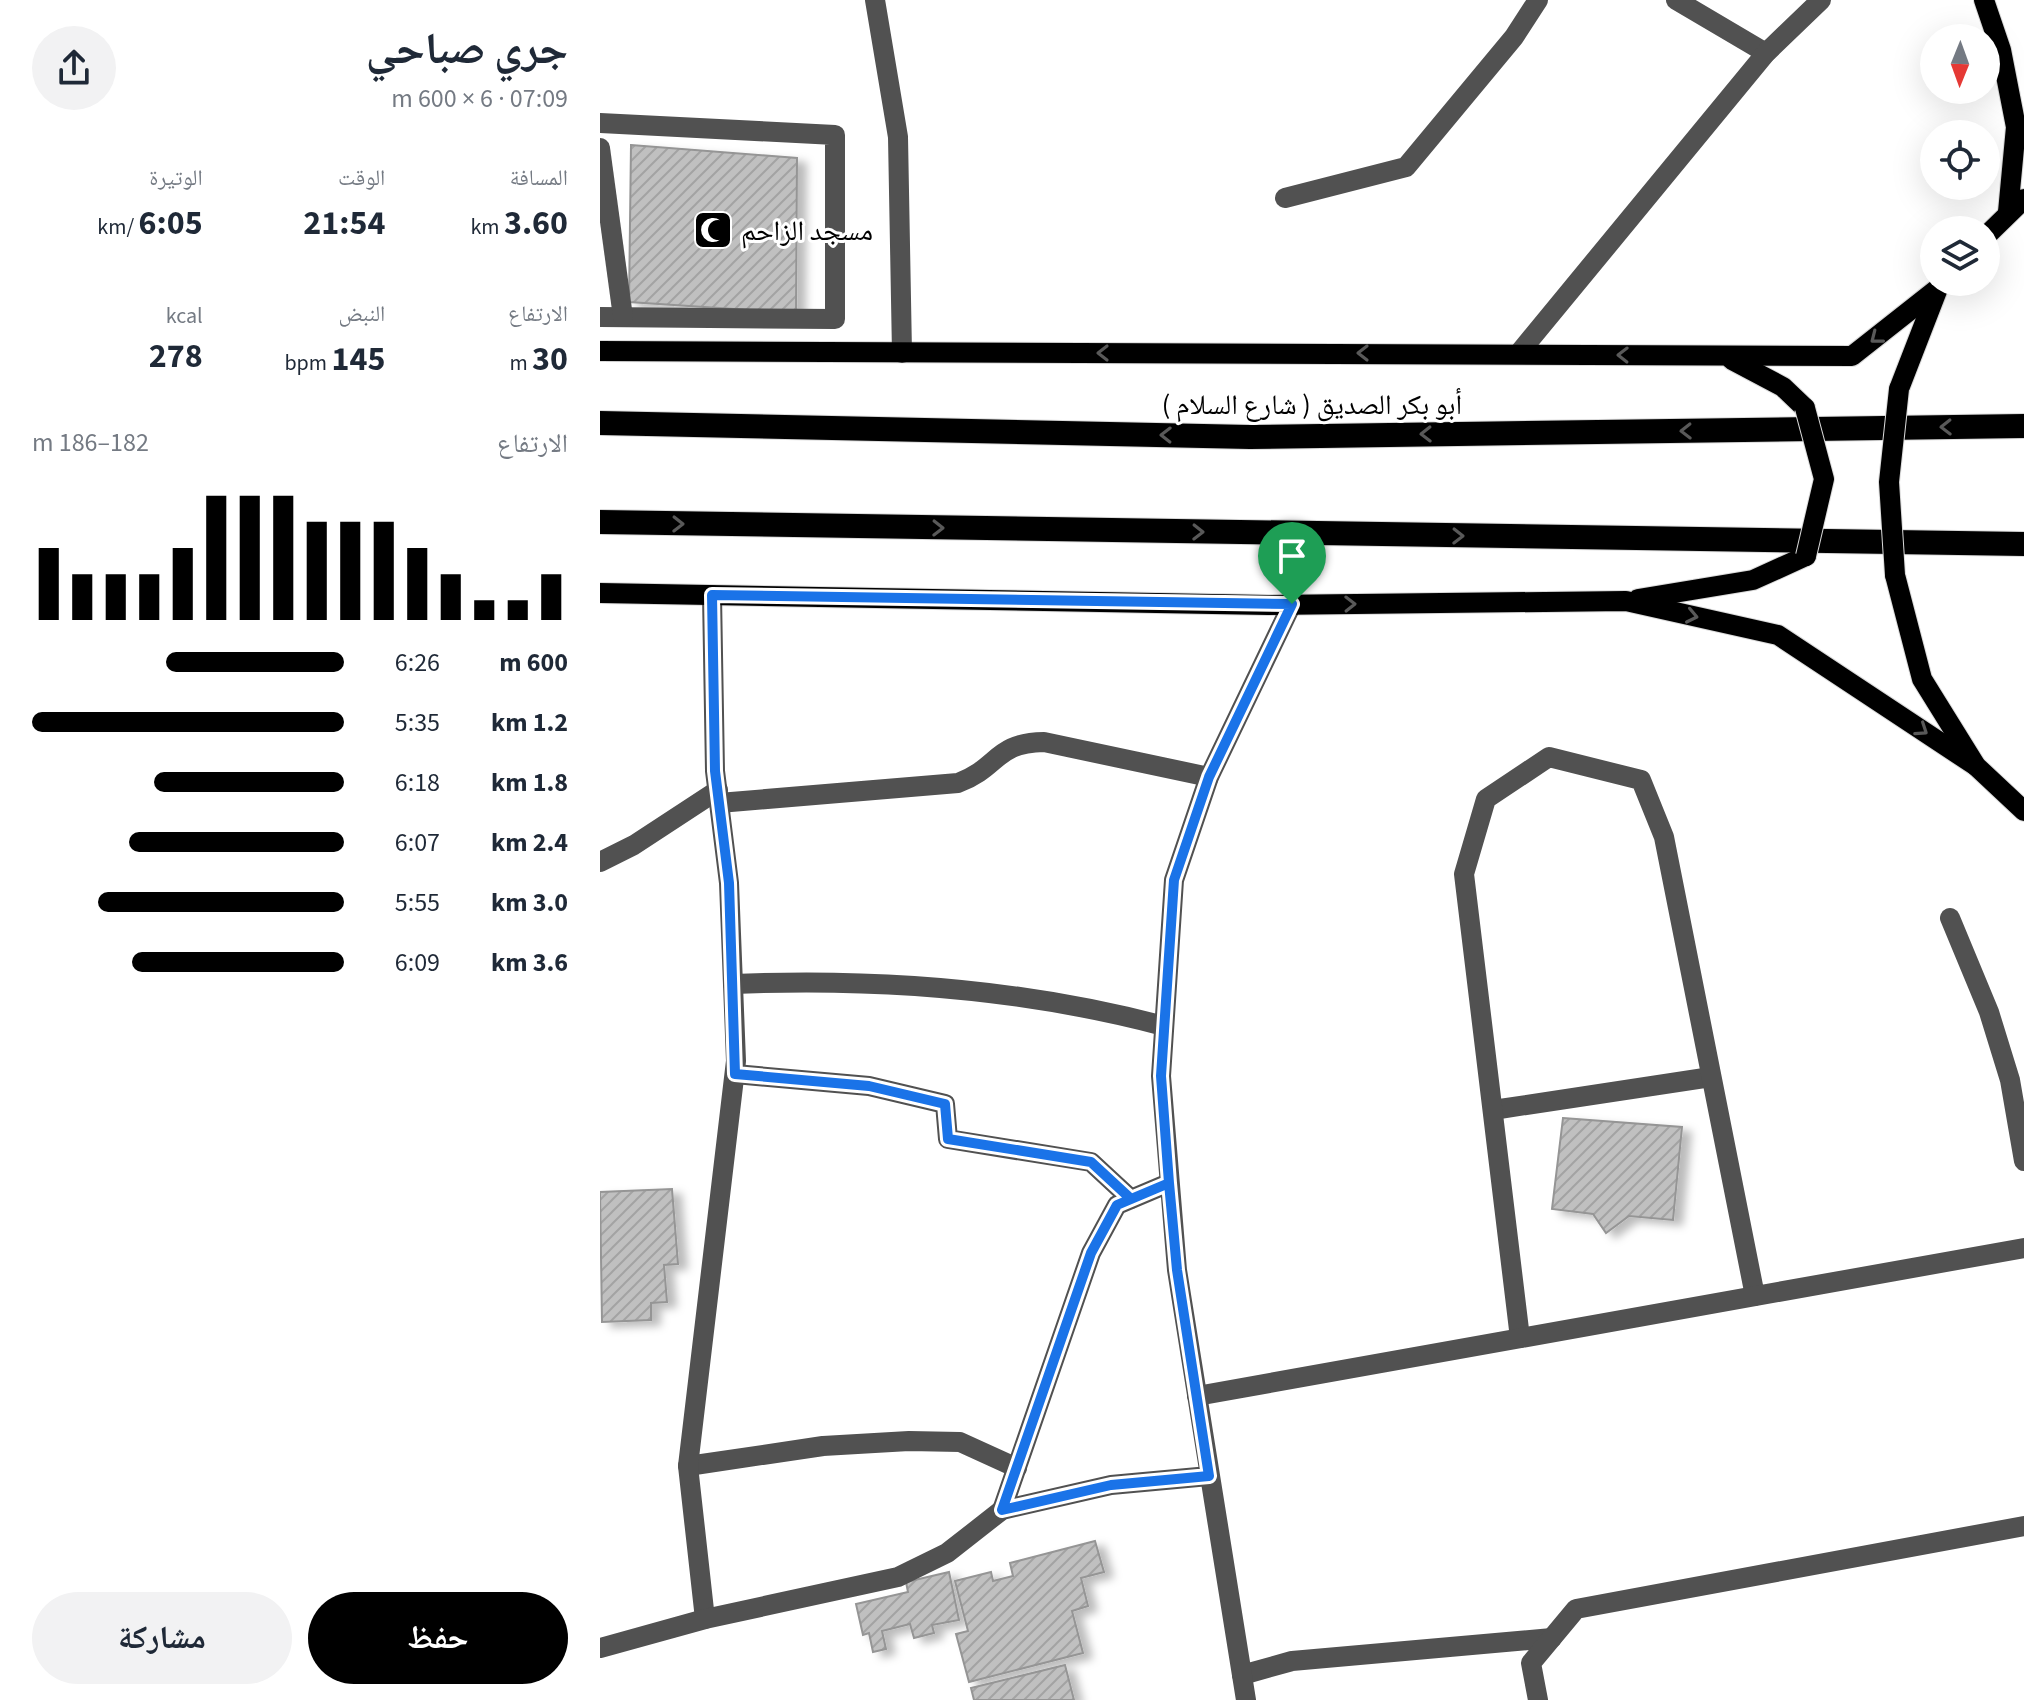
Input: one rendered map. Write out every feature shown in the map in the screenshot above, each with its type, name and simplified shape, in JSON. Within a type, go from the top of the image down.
[{"type":"highway","name":"( شارع السلام ) أبو بكر الصديق","points":[[600,423],[1250,437],[2024,426]]},
{"type":"highway","points":[[600,522],[2024,544]]},
{"type":"main road","points":[[1984,0],[2001,50],[2016,127],[2016,206],[2000,222]]},
{"type":"main road","points":[[600,351],[1519,353],[1729,358],[1852,356],[1928,296]]},
{"type":"main road","points":[[1937,296],[1899,389],[1889,482],[1895,575],[1922,679],[1976,766]]},
{"type":"main road","points":[[600,593],[1292,604],[1626,601],[1753,580],[1806,556],[1824,479],[1805,408],[1783,387],[1729,358]]},
{"type":"main road","points":[[1626,601],[1778,635],[1976,766],[2024,811]]},
{"type":"street","points":[[875,0],[898,137],[902,353]]},
{"type":"street","points":[[1285,198],[1406,167],[1514,37],[1538,0]]},
{"type":"street","points":[[1676,0],[1766,53]]},
{"type":"street","points":[[1519,353],[1766,53],[1821,0]]},
{"type":"street","points":[[600,123],[835,135],[835,319],[600,317]]},
{"type":"street","points":[[600,148],[623,317]]},
{"type":"street","points":[[705,1619],[688,1466],[735,1074],[729,883],[718,797],[712,595]]},
{"type":"street","points":[[1246,1700],[1177,1270],[1161,1076],[1174,880],[1209,777],[1292,604]]},
{"type":"street","points":[[600,862],[718,797],[958,783],[985,770],[1007,747],[1019,743],[1044,742],[1209,777]]},
{"type":"street","points":[[1520,1338],[1464,874],[1486,799],[1549,757],[1641,780],[1664,837],[1755,1296]]},
{"type":"street","points":[[1950,918],[2010,1080],[2024,1161]]},
{"type":"street","points":[[733,984],[818,980],[989,993],[1091,1007],[1164,1026]]},
{"type":"street","points":[[735,1074],[869,1086],[945,1104],[948,1139],[1091,1162],[1131,1199]]},
{"type":"street","points":[[1493,1110],[1711,1077]]},
{"type":"street","points":[[1002,1510],[1091,1253],[1117,1205],[1169,1183]]},
{"type":"street","points":[[1197,1396],[2024,1248]]},
{"type":"street","points":[[688,1466],[823,1446],[909,1441],[960,1442],[1017,1468]]},
{"type":"street","points":[[600,1648],[705,1619],[898,1577],[947,1553],[1002,1510],[1111,1485],[1209,1476]]},
{"type":"street","points":[[1538,1700],[1531,1663],[1576,1609],[2024,1526]]},
{"type":"street","points":[[1242,1675],[1292,1661],[1552,1638]]},
{"type":"building","name":"مسجد الزاحم","points":[[631,145],[797,158],[796,313],[629,302]]},
{"type":"building","points":[[1563,1118],[1682,1127],[1673,1220],[1629,1216],[1606,1233],[1593,1214],[1552,1209]]},
{"type":"building","points":[[672,1189],[678,1264],[664,1265],[667,1302],[651,1303],[651,1320],[602,1322],[600,1192]]},
{"type":"building","points":[[1095,1541],[1104,1572],[1081,1578],[1088,1606],[1072,1611],[1083,1653],[969,1682],[956,1634],[968,1631],[955,1581],[991,1572],[993,1581],[1013,1576],[1010,1563]]},
{"type":"building","points":[[949,1572],[959,1620],[932,1625],[934,1633],[914,1638],[910,1624],[882,1631],[886,1649],[873,1652],[869,1633],[863,1635],[856,1604],[908,1592],[906,1582]]},
{"type":"building","points":[[1065,1665],[1074,1700],[974,1700],[971,1688]]},
{"type":"place","name":"مسجد الزاحم","points":[[713,230]]},
{"type":"route","points":[[1292,604],[712,595],[715,771],[729,883],[735,1074],[869,1086],[945,1104],[948,1139],[1091,1162],[1131,1199],[1169,1183],[1177,1270],[1209,1476],[1111,1485],[1002,1510],[1091,1253],[1117,1205],[1169,1183],[1161,1076],[1174,880],[1209,777],[1292,604]]}]
